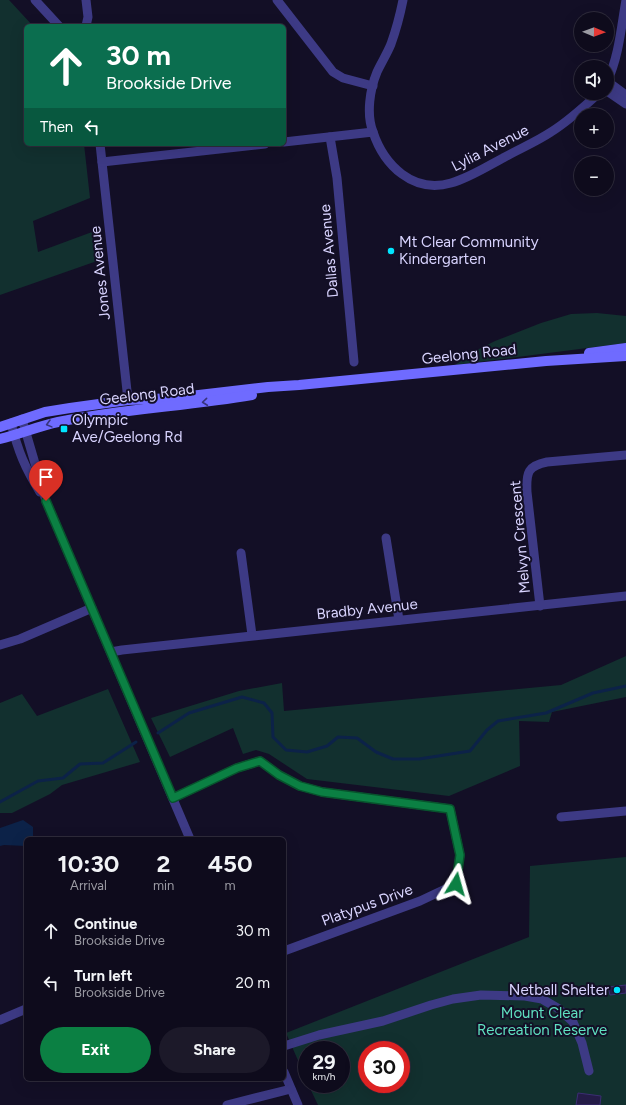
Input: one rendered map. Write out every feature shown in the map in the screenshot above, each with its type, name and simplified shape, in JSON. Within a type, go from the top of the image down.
[{"type":"main road","name":"Geelong Road","points":[[546,361],[626,348]]},
{"type":"main road","name":"Geelong Road","points":[[0,427],[45,412],[128,400],[173,398],[268,387],[546,361],[626,356]]},
{"type":"main road","name":"Geelong Road","points":[[0,439],[59,422],[129,410],[216,401],[299,385]]},
{"type":"main road","points":[[128,400],[129,410]]},
{"type":"street","points":[[35,0],[57,24]]},
{"type":"street","points":[[86,0],[88,17],[86,24]]},
{"type":"street","points":[[277,0],[333,72],[343,78],[373,86]]},
{"type":"street","points":[[286,142],[372,132],[370,114],[373,86],[376,74],[391,45],[399,20],[403,0]]},
{"type":"street","points":[[614,65],[626,0]]},
{"type":"street","points":[[614,87],[626,95]]},
{"type":"street","points":[[614,96],[626,104]]},
{"type":"street","name":"Lylia Avenue","points":[[372,132],[383,155],[393,167],[404,176],[421,184],[446,184],[467,177],[545,136],[560,126],[591,100]]},
{"type":"street","name":"Dallas Avenue","points":[[330,137],[337,178],[354,362]]},
{"type":"street","name":"Jones Avenue","points":[[100,146],[128,400]]},
{"type":"street","points":[[102,162],[247,146]]},
{"type":"street","points":[[22,419],[46,501],[189,837]]},
{"type":"street","points":[[11,423],[19,452],[27,470],[46,501]]},
{"type":"street","name":"Melvyn Crescent","points":[[540,606],[527,492],[526,479],[529,470],[538,464],[547,462],[626,455]]},
{"type":"street","points":[[386,538],[399,620]]},
{"type":"street","points":[[241,553],[252,635]]},
{"type":"street","name":"Bradby Avenue","points":[[111,652],[252,635],[626,596]]},
{"type":"street","points":[[0,645],[92,608]]},
{"type":"street","name":"Platypus Drive","points":[[173,798],[237,768],[260,761],[279,775],[300,786],[322,792],[450,809],[460,855],[456,884],[420,901],[286,950]]},
{"type":"street","points":[[561,817],[626,811]]},
{"type":"street","points":[[286,1045],[319,1035],[383,1021],[453,999],[481,995],[525,996],[542,999],[559,1009],[573,1022],[582,1043],[589,1071]]},
{"type":"street","points":[[0,1020],[24,1010]]},
{"type":"street","points":[[286,1077],[298,1105]]},
{"type":"street","points":[[227,1105],[291,1089]]},
{"type":"green space","points":[[0,0],[9,0],[31,24],[24,24],[24,146],[84,146],[90,198],[33,221],[38,252],[92,232],[97,261],[0,295]]},
{"type":"green space","points":[[597,313],[626,316],[626,343],[455,365],[477,350],[495,341],[541,323],[571,314]]},
{"type":"green space","points":[[626,656],[626,697],[552,712],[549,722],[519,721],[520,766],[449,796],[307,779],[269,754],[256,750],[243,754],[233,728],[170,757],[151,718],[239,691],[282,683],[284,711],[561,685]]},
{"type":"green space","points":[[108,689],[140,762],[62,785],[50,794],[12,813],[0,813],[0,703],[22,694],[37,716]]},
{"type":"green space","name":"Mount Clear Recreation Reserve","points":[[626,857],[626,1105],[318,1105],[312,1093],[350,1093],[350,1041],[298,1041],[298,1060],[286,1033],[529,937],[530,866]]},
{"type":"water","points":[[23,820],[33,827],[33,837],[24,837],[24,846],[0,846],[0,828]]},
{"type":"building","name":"Netball Shelter","points":[[626,985],[626,993],[610,995],[608,987]]},
{"type":"building","points":[[578,1093],[601,1096],[600,1105],[576,1105]]},
{"type":"waterway","points":[[158,733],[189,713],[242,697],[264,703],[272,713],[273,737],[286,750],[307,752],[327,746],[338,737],[357,738],[376,752],[393,759],[419,759],[470,751],[487,730],[498,721],[546,713],[593,693],[626,686]]},
{"type":"waterway","points":[[0,802],[38,781],[63,778],[80,764],[103,763],[136,742]]},
{"type":"place","name":"Mt Clear Community Kindergarten","points":[[391,251]]},
{"type":"place","name":"Olympic Ave/Geelong Rd","points":[[64,429]]},
{"type":"place","name":"Netball Shelter","points":[[617,990]]},
{"type":"route","points":[[46,501],[173,798],[237,768],[260,761],[279,775],[300,786],[322,792],[450,809],[460,855],[456,884]]}]
